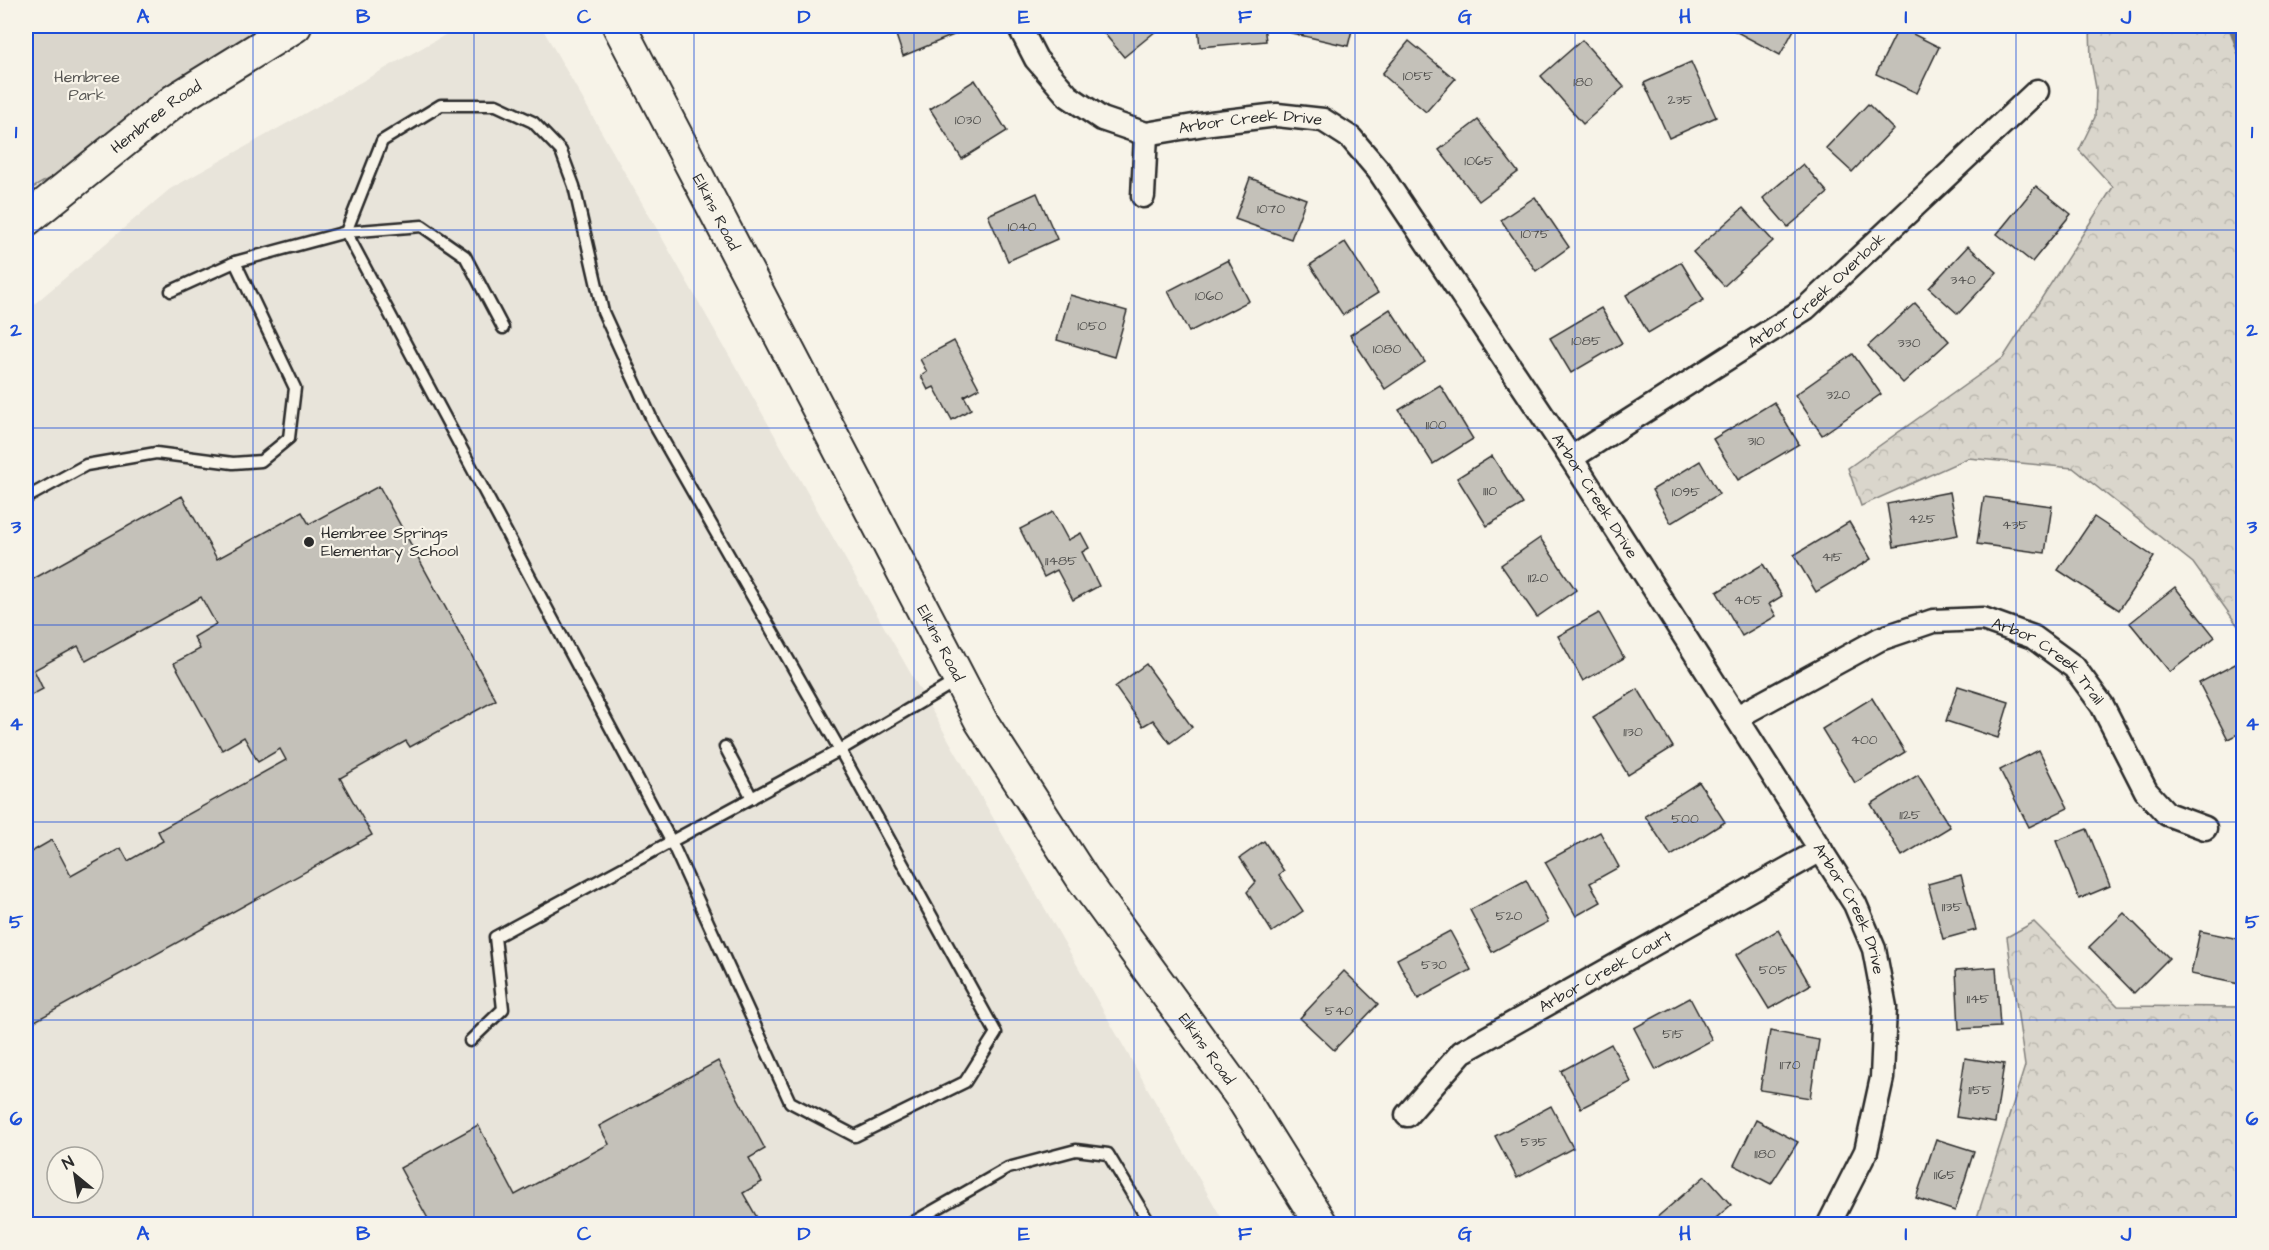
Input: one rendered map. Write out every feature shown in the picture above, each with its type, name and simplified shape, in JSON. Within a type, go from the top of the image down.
[{"type":"street","name":"Hembree Road","points":[[26,220],[175,100],[295,26]]},
{"type":"street","name":"Elkins Road","points":[[619,26],[981,721],[1083,879],[1243,1099],[1321,1224]]},
{"type":"street","name":"Arbor Creek Drive","points":[[1019,26],[1036,58],[1068,96],[1102,119],[1146,134],[1277,115],[1323,120],[1351,138],[1380,171],[1571,458],[1855,904],[1874,949],[1885,1007],[1882,1078],[1866,1151],[1828,1224]]},
{"type":"street","name":"Arbor Creek Overlook","points":[[1571,458],[1806,308],[2037,90]]},
{"type":"street","points":[[1143,196],[1146,134]]},
{"type":"street","name":"Arbor Creek Trail","points":[[1737,717],[1880,639],[1933,621],[1983,619],[2033,637],[2074,667],[2102,705],[2146,791],[2167,814],[2205,828]]},
{"type":"street","name":"Arbor Creek Court","points":[[1407,1115],[1462,1052],[1821,850]]},
{"type":"lane","points":[[441,105],[496,105],[533,123],[561,151],[574,186],[603,312],[655,426],[840,750],[996,1034],[965,1082],[855,1136],[790,1101],[671,841],[346,232],[382,141],[441,105]]},
{"type":"lane","points":[[171,291],[235,262],[346,232],[422,226],[465,256],[503,328]]},
{"type":"lane","points":[[26,498],[86,465],[156,453],[233,463],[261,461],[289,438],[295,388],[235,262]]},
{"type":"lane","points":[[470,1041],[503,1009],[495,937],[840,750],[959,679]]},
{"type":"lane","points":[[725,747],[752,798]]},
{"type":"lane","points":[[910,1224],[1008,1168],[1076,1150],[1108,1154],[1150,1224]]},
{"type":"shaded area","points":[[461,26],[541,26],[1225,1224],[26,1224],[26,311],[170,189]]},
{"type":"green space","name":"Hembree Park","points":[[26,26],[297,26],[234,70],[26,192]]},
{"type":"green space","points":[[2090,26],[2243,26],[2243,633],[2193,563],[2073,468],[1968,458],[1861,506],[1848,468],[2003,358],[2113,187],[2079,150],[2095,117],[2096,88],[2091,61]]},
{"type":"green space","points":[[2034,922],[2118,1006],[2243,1007],[2243,1224],[1975,1224],[2025,1066],[2007,937]]},
{"type":"building","points":[[893,26],[953,26],[956,34],[903,56]]},
{"type":"building","points":[[1098,26],[1152,26],[1156,31],[1124,57]]},
{"type":"building","points":[[1198,26],[1264,26],[1266,41],[1200,47]]},
{"type":"building","points":[[1293,26],[1353,26],[1348,46],[1291,33]]},
{"type":"building","points":[[1735,26],[1796,26],[1780,55],[1733,30]]},
{"type":"building","points":[[1899,27],[1939,47],[1917,93],[1876,74]]},
{"type":"building","points":[[1582,40],[1624,87],[1583,124],[1541,76]]},
{"type":"building","points":[[1409,41],[1455,79],[1426,112],[1382,74]]},
{"type":"building","points":[[1691,62],[1716,117],[1669,138],[1644,83]]},
{"type":"building","points":[[975,80],[1007,131],[962,159],[930,109]]},
{"type":"building","points":[[1868,104],[1893,129],[1852,172],[1826,148]]},
{"type":"building","points":[[1478,120],[1518,172],[1479,201],[1439,150]]},
{"type":"building","points":[[1803,164],[1828,193],[1788,227],[1763,198]]},
{"type":"building","points":[[1250,178],[1306,199],[1291,239],[1235,219]]},
{"type":"building","points":[[2036,186],[2071,214],[2032,262],[1997,234]]},
{"type":"building","points":[[1037,193],[1057,239],[1008,261],[988,215]]},
{"type":"building","points":[[1535,197],[1569,247],[1536,271],[1501,220]]},
{"type":"building","points":[[1743,208],[1773,241],[1724,286],[1693,252]]},
{"type":"building","points":[[1345,242],[1378,293],[1343,315],[1310,265]]},
{"type":"building","points":[[1968,246],[1997,272],[1958,314],[1929,288]]},
{"type":"building","points":[[1228,260],[1249,301],[1189,332],[1168,291]]},
{"type":"building","points":[[1681,262],[1704,300],[1648,333],[1626,295]]},
{"type":"building","points":[[1070,295],[1127,311],[1114,357],[1057,340]]},
{"type":"building","points":[[1915,303],[1949,341],[1903,383],[1868,346]]},
{"type":"building","points":[[1601,308],[1622,343],[1571,373],[1550,338]]},
{"type":"building","points":[[1390,309],[1425,362],[1385,389],[1350,335]]},
{"type":"building","points":[[954,341],[979,388],[964,396],[971,409],[952,420],[934,387],[928,390],[921,376],[927,372],[920,359]]},
{"type":"building","points":[[1853,354],[1881,394],[1822,435],[1795,395]]},
{"type":"building","points":[[1440,385],[1473,439],[1433,464],[1399,410]]},
{"type":"building","points":[[1774,402],[1799,444],[1738,480],[1713,439]]},
{"type":"building","points":[[1492,456],[1523,504],[1487,526],[1457,478]]},
{"type":"building","points":[[1700,461],[1719,494],[1671,523],[1652,490]]},
{"type":"building","points":[[379,486],[496,700],[410,747],[406,741],[340,778],[372,835],[26,1026],[26,855],[52,840],[71,876],[121,848],[128,861],[163,841],[158,831],[286,760],[280,749],[258,762],[244,737],[222,750],[174,663],[200,649],[194,637],[216,624],[201,597],[86,661],[78,646],[34,670],[43,689],[26,698],[26,583],[182,496],[217,559],[302,512],[309,524]]},
{"type":"building","points":[[1950,492],[1958,535],[1894,547],[1887,504]]},
{"type":"building","points":[[1984,497],[2052,506],[2045,553],[1977,544]]},
{"type":"building","points":[[1053,512],[1068,540],[1081,533],[1089,548],[1082,552],[1099,586],[1073,600],[1057,570],[1044,577],[1020,529]]},
{"type":"building","points":[[2094,517],[2154,557],[2119,610],[2058,570]]},
{"type":"building","points":[[1849,522],[1871,559],[1816,592],[1794,555]]},
{"type":"building","points":[[1540,538],[1576,590],[1537,617],[1501,565]]},
{"type":"building","points":[[1763,564],[1782,596],[1769,604],[1776,616],[1742,636],[1717,592]]},
{"type":"building","points":[[2175,587],[2215,637],[2170,672],[2130,623]]},
{"type":"building","points":[[1599,613],[1624,658],[1583,681],[1558,636]]},
{"type":"building","points":[[2243,660],[2244,731],[2228,739],[2199,683]]},
{"type":"building","points":[[1146,664],[1192,727],[1170,743],[1153,720],[1143,726],[1115,687]]},
{"type":"building","points":[[1958,686],[2009,702],[1998,738],[1946,721]]},
{"type":"building","points":[[1638,689],[1673,747],[1628,775],[1593,717]]},
{"type":"building","points":[[1872,698],[1905,752],[1855,783],[1822,729]]},
{"type":"building","points":[[2039,750],[2068,808],[2029,827],[2000,770]]},
{"type":"building","points":[[1918,775],[1950,827],[1902,856],[1871,804]]},
{"type":"building","points":[[1699,782],[1725,822],[1671,856],[1645,816]]},
{"type":"building","points":[[2087,829],[2110,886],[2079,899],[2056,841]]},
{"type":"building","points":[[1600,832],[1619,867],[1590,883],[1601,902],[1576,916],[1545,862]]},
{"type":"building","points":[[1264,841],[1284,871],[1279,875],[1303,911],[1272,932],[1247,892],[1256,882],[1240,858]]},
{"type":"building","points":[[1961,875],[1976,930],[1943,939],[1928,884]]},
{"type":"building","points":[[1526,880],[1548,922],[1492,952],[1470,910]]},
{"type":"building","points":[[2124,913],[2169,958],[2134,993],[2089,947]]},
{"type":"building","points":[[1778,930],[1810,985],[1769,1009],[1736,955]]},
{"type":"building","points":[[1450,931],[1471,970],[1418,999],[1397,959]]},
{"type":"building","points":[[2200,931],[2244,940],[2244,985],[2191,974]]},
{"type":"building","points":[[1996,967],[2000,1027],[1959,1029],[1956,970]]},
{"type":"building","points":[[1344,971],[1378,1004],[1334,1050],[1300,1018]]},
{"type":"building","points":[[1690,998],[1712,1040],[1656,1070],[1634,1028]]},
{"type":"building","points":[[1770,1031],[1819,1040],[1810,1098],[1760,1090]]},
{"type":"building","points":[[1611,1044],[1631,1082],[1581,1108],[1561,1071]]},
{"type":"building","points":[[1965,1058],[2004,1064],[1995,1123],[1956,1117]]},
{"type":"building","points":[[718,1061],[765,1149],[749,1158],[762,1182],[743,1193],[759,1221],[769,1224],[431,1224],[400,1168],[478,1125],[515,1195],[609,1144],[599,1126]]},
{"type":"building","points":[[1551,1106],[1573,1148],[1517,1178],[1495,1136]]},
{"type":"building","points":[[1756,1120],[1798,1142],[1771,1184],[1734,1165]]},
{"type":"building","points":[[1936,1139],[1974,1151],[1955,1211],[1916,1198]]},
{"type":"building","points":[[1705,1176],[1731,1205],[1709,1224],[1660,1224],[1655,1219]]},
{"type":"waterway","points":[[2232,26],[2244,62]]},
{"type":"place","name":"Hembree Springs Elementary School","points":[[309,542]]}]
